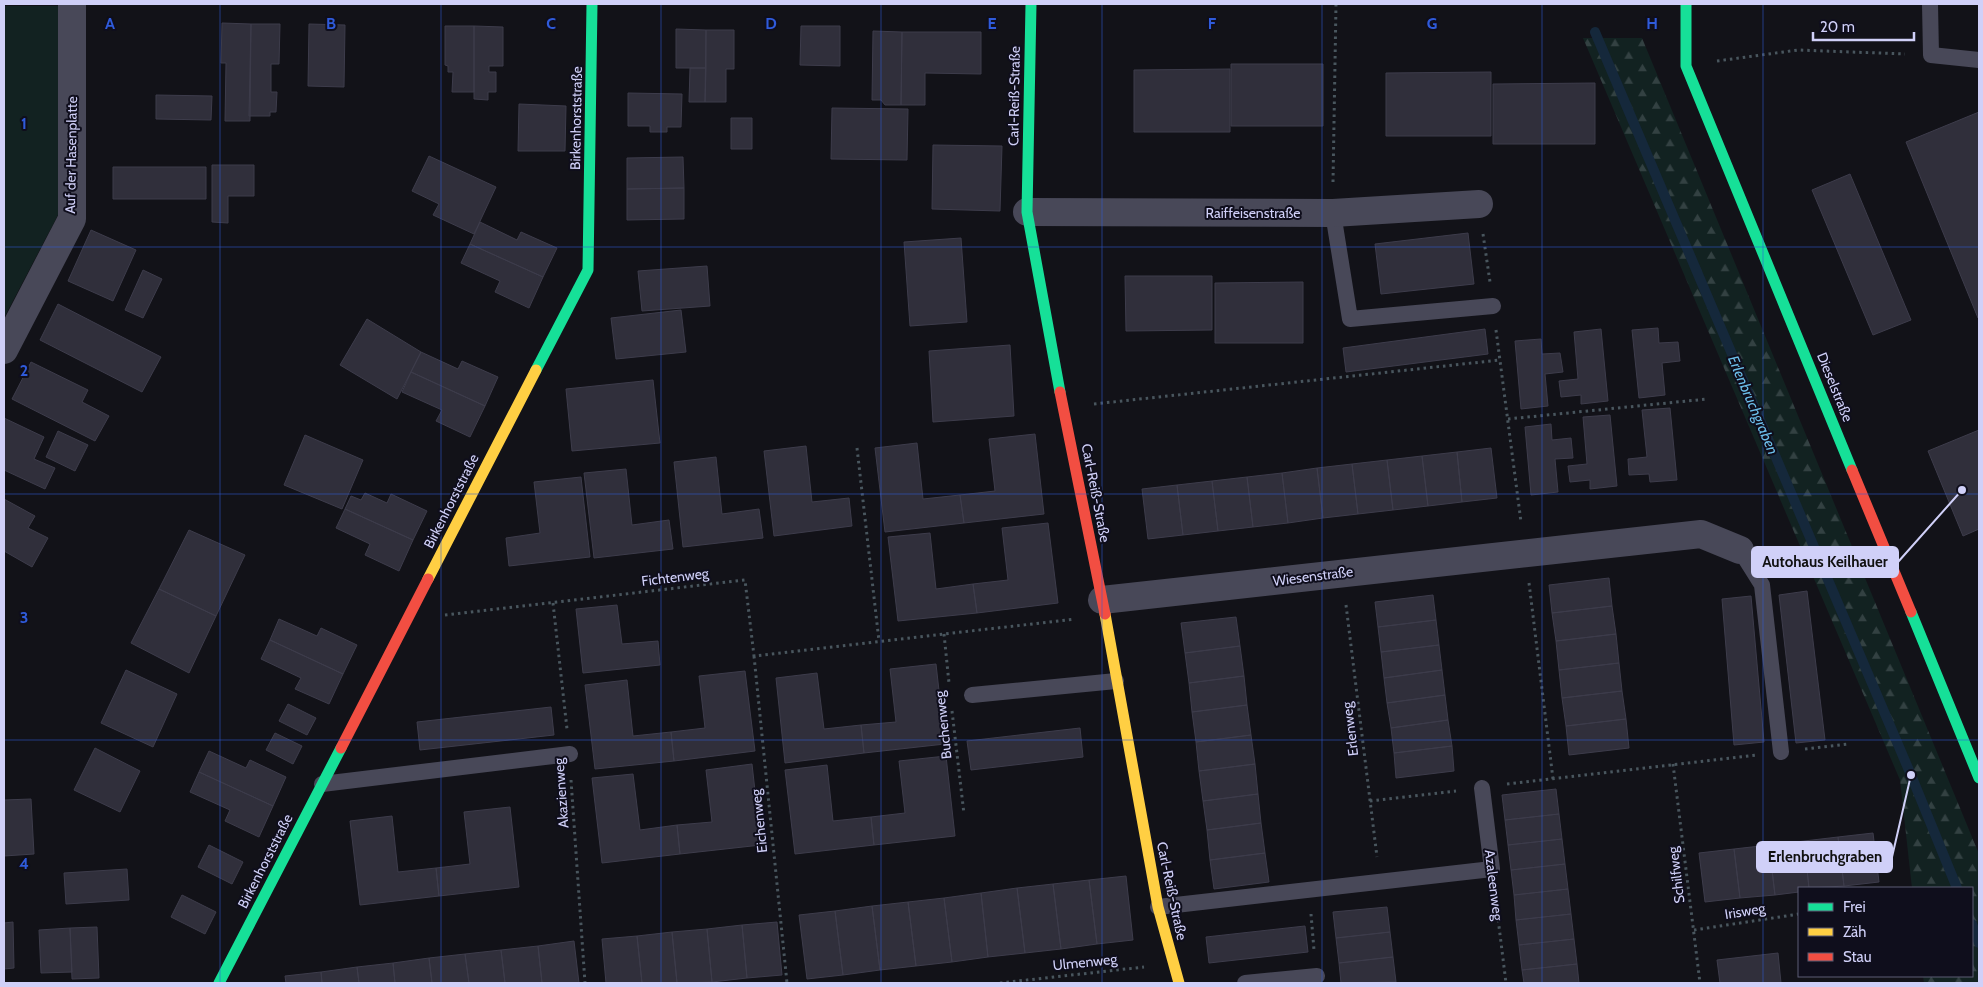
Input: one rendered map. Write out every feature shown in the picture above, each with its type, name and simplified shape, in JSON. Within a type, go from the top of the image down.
[{"type":"street","name":"Auf der Hasenplatte","points":[[4,350],[72,219],[72,4]]},
{"type":"street","name":"Birkenhorststraße","points":[[219,983],[588,270],[592,4]]},
{"type":"street","name":"Carl-Reiß-Straße","points":[[1031,4],[1027,212],[1104,608],[1158,907],[1179,983]]},
{"type":"street","name":"Dieselstraße","points":[[1686,4],[1686,66],[1979,778]]},
{"type":"street","name":"Raiffeisenstraße","points":[[1027,212],[1333,213],[1479,204]]},
{"type":"street","name":"Wiesenstraße","points":[[1104,608],[1342,572],[1701,534],[1740,550]]},
{"type":"lane","points":[[1930,4],[1931,55],[1979,60]]},
{"type":"lane","points":[[1333,213],[1350,319],[1493,306]]},
{"type":"lane","points":[[1740,550],[1762,585],[1780,752]]},
{"type":"lane","points":[[972,695],[1116,681]]},
{"type":"lane","points":[[322,784],[570,754]]},
{"type":"lane","name":"Azaleenweg","points":[[1482,788],[1492,869]]},
{"type":"lane","points":[[1158,907],[1492,869]]},
{"type":"lane","points":[[1244,983],[1317,976]]},
{"type":"path","points":[[1333,213],[1336,4]]},
{"type":"path","points":[[1686,66],[1798,50],[1931,55]]},
{"type":"path","points":[[1064,407],[1500,360]]},
{"type":"path","points":[[1553,779],[1508,419],[1708,399]]},
{"type":"path","points":[[857,448],[879,641]]},
{"type":"path","name":"Erlenweg","points":[[1342,572],[1380,882]]},
{"type":"path","name":"Fichtenweg","points":[[407,619],[745,580],[754,656]]},
{"type":"path","name":"Akazienweg","points":[[554,602],[570,754],[584,983]]},
{"type":"path","points":[[754,656],[944,634],[1104,608]]},
{"type":"path","name":"Buchenweg","points":[[944,634],[950,691]]},
{"type":"path","name":"Eichenweg","points":[[754,656],[787,983]]},
{"type":"path","name":"Buchenweg","points":[[952,710],[964,814]]},
{"type":"path","points":[[1370,801],[1849,744]]},
{"type":"path","name":"Schilfweg","points":[[1674,764],[1700,983]]},
{"type":"path","name":"Azaleenweg","points":[[1492,869],[1506,983]]},
{"type":"path","points":[[1309,891],[1317,976]]},
{"type":"path","name":"Irisweg","points":[[1694,930],[1798,914]]},
{"type":"path","name":"Ulmenweg","points":[[1000,983],[1173,964]]},
{"type":"green space","points":[[4,6],[59,6],[58,215],[4,318]]},
{"type":"green space","points":[[1583,38],[1642,38],[1979,854],[1979,983],[1924,983],[1923,977],[1973,977],[1973,887],[1912,887],[1900,780]]},
{"type":"building","points":[[222,23],[251,24],[250,121],[225,121],[226,63],[221,63]]},
{"type":"building","points":[[251,24],[280,24],[279,64],[271,64],[271,92],[277,92],[276,112],[270,112],[270,116],[249,116]]},
{"type":"building","points":[[309,24],[345,25],[344,87],[308,86]]},
{"type":"building","points":[[445,26],[474,26],[474,92],[452,92],[453,72],[448,72],[448,66],[445,65]]},
{"type":"building","points":[[474,26],[503,27],[503,66],[489,66],[489,72],[496,72],[496,92],[488,92],[488,100],[474,99]]},
{"type":"building","points":[[801,26],[840,26],[840,66],[800,65]]},
{"type":"building","points":[[676,29],[706,30],[706,68],[676,68]]},
{"type":"building","points":[[706,30],[734,30],[734,69],[726,69],[726,102],[705,102]]},
{"type":"building","points":[[873,31],[902,32],[901,105],[885,105],[881,100],[872,100]]},
{"type":"building","points":[[902,32],[981,32],[981,74],[925,73],[925,105],[901,105]]},
{"type":"building","points":[[1231,64],[1323,64],[1323,126],[1231,126]]},
{"type":"building","points":[[690,68],[706,68],[705,102],[689,102]]},
{"type":"building","points":[[1230,69],[1230,132],[1134,132],[1134,70]]},
{"type":"building","points":[[1491,72],[1491,136],[1386,136],[1386,73]]},
{"type":"building","points":[[1595,83],[1595,144],[1493,144],[1493,84]]},
{"type":"building","points":[[628,93],[682,94],[681,127],[667,127],[667,132],[650,132],[650,126],[628,126]]},
{"type":"building","points":[[156,95],[212,96],[211,120],[156,119]]},
{"type":"building","points":[[519,104],[566,106],[565,151],[518,151]]},
{"type":"building","points":[[832,108],[908,109],[907,160],[831,159]]},
{"type":"building","points":[[1979,112],[1979,317],[1978,318],[1906,142]]},
{"type":"building","points":[[731,118],[752,118],[752,149],[731,149]]},
{"type":"building","points":[[933,145],[1002,146],[1000,211],[932,209]]},
{"type":"building","points":[[429,156],[496,187],[474,234],[433,215],[439,204],[412,191]]},
{"type":"building","points":[[683,157],[684,188],[627,189],[627,158]]},
{"type":"building","points":[[212,165],[254,165],[254,196],[228,196],[228,223],[212,222]]},
{"type":"building","points":[[113,167],[206,167],[206,199],[113,199]]},
{"type":"building","points":[[1850,174],[1911,320],[1873,335],[1812,190]]},
{"type":"building","points":[[684,188],[684,219],[627,220],[627,189]]},
{"type":"building","points":[[480,222],[517,240],[521,232],[557,248],[543,277],[470,244]]},
{"type":"building","points":[[91,230],[136,250],[113,301],[68,281]]},
{"type":"building","points":[[1468,233],[1474,284],[1381,294],[1375,244]]},
{"type":"building","points":[[961,238],[967,322],[910,326],[904,242]]},
{"type":"building","points":[[470,244],[543,277],[529,308],[495,292],[500,281],[461,263]]},
{"type":"building","points":[[707,266],[710,306],[642,311],[638,271]]},
{"type":"building","points":[[143,270],[162,279],[143,318],[125,310]]},
{"type":"building","points":[[1125,276],[1212,276],[1212,330],[1126,331]]},
{"type":"building","points":[[1303,282],[1303,343],[1215,343],[1215,283]]},
{"type":"building","points":[[58,304],[161,357],[142,392],[40,340]]},
{"type":"building","points":[[681,310],[686,352],[616,359],[611,318]]},
{"type":"building","points":[[367,319],[421,352],[397,399],[340,365]]},
{"type":"building","points":[[1658,328],[1659,343],[1678,342],[1680,361],[1662,363],[1665,395],[1639,398],[1632,330]]},
{"type":"building","points":[[1485,329],[1488,354],[1346,372],[1343,348]]},
{"type":"building","points":[[1601,329],[1608,401],[1581,404],[1581,395],[1561,397],[1559,381],[1578,379],[1574,332]]},
{"type":"building","points":[[1541,339],[1542,354],[1560,353],[1563,372],[1545,374],[1548,406],[1521,409],[1515,341]]},
{"type":"building","points":[[1010,345],[1014,416],[933,422],[929,351]]},
{"type":"building","points":[[421,352],[458,369],[462,361],[498,377],[485,406],[411,372]]},
{"type":"building","points":[[31,362],[88,390],[82,402],[109,416],[95,441],[12,399]]},
{"type":"building","points":[[411,372],[485,406],[470,437],[436,421],[442,410],[402,392]]},
{"type":"building","points":[[653,380],[660,443],[572,451],[566,389]]},
{"type":"building","points":[[1670,408],[1677,480],[1650,482],[1649,474],[1629,475],[1628,459],[1647,457],[1642,410]]},
{"type":"building","points":[[1610,415],[1617,486],[1590,489],[1590,480],[1570,482],[1568,466],[1587,464],[1583,417]]},
{"type":"building","points":[[4,418],[44,437],[34,459],[55,468],[45,489],[4,470]]},
{"type":"building","points":[[1551,424],[1552,440],[1571,438],[1573,458],[1555,459],[1558,492],[1531,495],[1525,427]]},
{"type":"building","points":[[1979,430],[1979,529],[1963,536],[1928,451]]},
{"type":"building","points":[[58,431],[88,445],[75,471],[46,457]]},
{"type":"building","points":[[1035,434],[1044,514],[964,523],[960,495],[995,491],[989,439]]},
{"type":"building","points":[[305,435],[363,460],[342,509],[284,485]]},
{"type":"building","points":[[917,443],[923,499],[960,495],[964,523],[885,532],[875,448]]},
{"type":"building","points":[[806,446],[812,502],[849,498],[852,526],[774,536],[764,451]]},
{"type":"building","points":[[1491,448],[1497,498],[1462,502],[1457,452]]},
{"type":"building","points":[[1457,452],[1462,502],[1428,506],[1422,456]]},
{"type":"building","points":[[1422,456],[1428,506],[1393,510],[1387,460]]},
{"type":"building","points":[[716,457],[722,514],[759,509],[763,538],[683,547],[674,462]]},
{"type":"building","points":[[1387,460],[1393,510],[1358,514],[1352,464]]},
{"type":"building","points":[[1352,464],[1358,514],[1323,518],[1317,468]]},
{"type":"building","points":[[1317,468],[1323,518],[1288,523],[1282,473]]},
{"type":"building","points":[[626,469],[632,525],[669,520],[673,549],[594,558],[584,473]]},
{"type":"building","points":[[1282,473],[1288,523],[1253,527],[1247,477]]},
{"type":"building","points":[[581,477],[590,557],[509,566],[506,538],[540,533],[534,482]]},
{"type":"building","points":[[1247,477],[1253,527],[1218,531],[1212,481]]},
{"type":"building","points":[[1212,481],[1218,531],[1183,535],[1177,485]]},
{"type":"building","points":[[1177,485],[1183,535],[1148,539],[1142,489]]},
{"type":"building","points":[[365,493],[387,503],[391,494],[427,511],[413,540],[345,509],[351,496],[361,500]]},
{"type":"building","points":[[4,499],[35,516],[28,528],[48,538],[32,567],[4,551]]},
{"type":"building","points":[[345,509],[413,540],[399,571],[365,555],[370,544],[336,528]]},
{"type":"building","points":[[1048,523],[1058,603],[977,613],[973,584],[1008,580],[1002,528]]},
{"type":"building","points":[[189,530],[245,555],[216,616],[159,589]]},
{"type":"building","points":[[930,533],[936,589],[973,584],[977,613],[898,621],[888,537]]},
{"type":"building","points":[[1609,578],[1612,606],[1552,613],[1549,585]]},
{"type":"building","points":[[159,589],[216,616],[189,673],[131,643]]},
{"type":"building","points":[[1807,591],[1825,740],[1796,743],[1779,595]]},
{"type":"building","points":[[1433,595],[1436,620],[1378,627],[1375,602]]},
{"type":"building","points":[[1751,596],[1764,742],[1734,745],[1722,599]]},
{"type":"building","points":[[617,605],[622,644],[658,641],[660,665],[583,673],[576,609]]},
{"type":"building","points":[[1612,606],[1616,634],[1556,641],[1552,613]]},
{"type":"building","points":[[1236,617],[1240,646],[1185,653],[1181,623]]},
{"type":"building","points":[[279,619],[317,636],[321,628],[357,645],[343,674],[270,640]]},
{"type":"building","points":[[1436,620],[1439,645],[1381,652],[1378,627]]},
{"type":"building","points":[[1616,634],[1619,663],[1559,670],[1556,641]]},
{"type":"building","points":[[270,640],[343,674],[329,704],[295,689],[301,678],[261,659]]},
{"type":"building","points":[[1439,645],[1442,670],[1384,678],[1381,652]]},
{"type":"building","points":[[1240,646],[1244,676],[1189,683],[1185,653]]},
{"type":"building","points":[[1619,663],[1622,691],[1562,698],[1559,670]]},
{"type":"building","points":[[936,664],[945,744],[864,753],[861,725],[896,722],[890,669]]},
{"type":"building","points":[[126,670],[177,694],[153,747],[101,723]]},
{"type":"building","points":[[1442,670],[1445,695],[1387,703],[1384,678]]},
{"type":"building","points":[[745,671],[755,751],[674,761],[671,732],[705,728],[699,676]]},
{"type":"building","points":[[817,673],[824,729],[861,725],[864,753],[785,763],[776,678]]},
{"type":"building","points":[[1244,676],[1247,705],[1192,712],[1189,683]]},
{"type":"building","points":[[627,680],[633,736],[671,732],[674,761],[595,769],[585,685]]},
{"type":"building","points":[[1622,691],[1626,719],[1566,726],[1562,698]]},
{"type":"building","points":[[1445,695],[1448,720],[1391,728],[1387,703]]},
{"type":"building","points":[[288,704],[316,718],[307,735],[279,721]]},
{"type":"building","points":[[1247,705],[1251,735],[1196,742],[1192,712]]},
{"type":"building","points":[[551,707],[554,735],[420,750],[417,722]]},
{"type":"building","points":[[1626,719],[1629,748],[1569,755],[1566,726]]},
{"type":"building","points":[[1448,720],[1452,746],[1394,753],[1391,728]]},
{"type":"building","points":[[1080,728],[1083,757],[971,770],[967,741]]},
{"type":"building","points":[[275,733],[302,746],[293,764],[266,750]]},
{"type":"building","points":[[1251,735],[1255,764],[1199,771],[1196,742]]},
{"type":"building","points":[[1452,746],[1454,771],[1396,778],[1394,753]]},
{"type":"building","points":[[95,748],[140,771],[120,812],[74,790]]},
{"type":"building","points":[[209,751],[246,768],[250,760],[286,777],[273,806],[199,772]]},
{"type":"building","points":[[946,756],[955,836],[874,845],[871,817],[905,813],[899,761]]},
{"type":"building","points":[[752,764],[761,845],[680,854],[677,825],[712,822],[706,770]]},
{"type":"building","points":[[1255,764],[1258,794],[1203,801],[1199,771]]},
{"type":"building","points":[[827,765],[833,821],[871,817],[874,845],[795,854],[785,770]]},
{"type":"building","points":[[199,772],[273,806],[259,837],[225,821],[230,810],[190,792]]},
{"type":"building","points":[[633,774],[640,830],[677,825],[680,854],[602,863],[592,778]]},
{"type":"building","points":[[1556,789],[1559,814],[1505,820],[1502,795]]},
{"type":"building","points":[[1258,794],[1261,823],[1207,830],[1203,801]]},
{"type":"building","points":[[31,799],[34,854],[4,856],[4,800]]},
{"type":"building","points":[[510,807],[519,887],[439,896],[436,868],[470,864],[464,812]]},
{"type":"building","points":[[1559,814],[1562,839],[1508,845],[1505,820]]},
{"type":"building","points":[[392,816],[398,872],[436,868],[439,896],[360,905],[350,821]]},
{"type":"building","points":[[1261,823],[1265,853],[1210,860],[1207,830]]},
{"type":"building","points":[[1873,833],[1879,882],[1844,886],[1838,837]]},
{"type":"building","points":[[1838,837],[1844,886],[1809,887],[1804,841]]},
{"type":"building","points":[[1562,839],[1565,864],[1511,870],[1508,845]]},
{"type":"building","points":[[1804,841],[1809,887],[1798,887],[1798,892],[1775,895],[1769,845]]},
{"type":"building","points":[[209,845],[243,862],[232,884],[198,867]]},
{"type":"building","points":[[1769,845],[1775,895],[1740,898],[1734,849]]},
{"type":"building","points":[[1734,849],[1740,898],[1705,902],[1699,853]]},
{"type":"building","points":[[1265,853],[1269,882],[1214,889],[1210,860]]},
{"type":"building","points":[[1565,864],[1568,889],[1514,895],[1511,870]]},
{"type":"building","points":[[127,869],[129,900],[66,904],[64,873]]},
{"type":"building","points":[[1126,876],[1133,940],[1097,944],[1089,880]]},
{"type":"building","points":[[1089,880],[1097,944],[1061,949],[1053,884]]},
{"type":"building","points":[[1053,884],[1061,949],[1025,953],[1017,888]]},
{"type":"building","points":[[1017,888],[1025,953],[988,957],[981,893]]},
{"type":"building","points":[[1568,889],[1571,914],[1516,920],[1514,895]]},
{"type":"building","points":[[981,893],[988,957],[952,962],[944,898]]},
{"type":"building","points":[[182,895],[216,912],[205,934],[171,917]]},
{"type":"building","points":[[944,898],[952,962],[916,966],[908,902]]},
{"type":"building","points":[[908,902],[916,966],[880,970],[872,906]]},
{"type":"building","points":[[872,906],[880,970],[843,975],[835,911]]},
{"type":"building","points":[[1387,907],[1390,932],[1336,938],[1333,912]]},
{"type":"building","points":[[835,911],[843,975],[807,979],[799,915]]},
{"type":"building","points":[[1571,914],[1574,939],[1519,945],[1516,920]]},
{"type":"building","points":[[13,922],[14,968],[4,969],[4,923]]},
{"type":"building","points":[[777,922],[782,975],[747,978],[742,925]]},
{"type":"building","points":[[742,925],[747,978],[712,982],[707,929]]},
{"type":"building","points":[[1305,926],[1308,952],[1209,963],[1206,937]]},
{"type":"building","points":[[97,927],[99,978],[72,979],[70,928]]},
{"type":"building","points":[[70,928],[72,972],[41,973],[39,930]]},
{"type":"building","points":[[707,929],[712,982],[677,983],[672,932]]},
{"type":"building","points":[[672,932],[677,983],[642,983],[637,936]]},
{"type":"building","points":[[1390,932],[1393,957],[1339,963],[1336,938]]},
{"type":"building","points":[[637,936],[642,983],[606,983],[602,939]]},
{"type":"building","points":[[1574,939],[1577,964],[1522,970],[1519,945]]},
{"type":"building","points":[[574,941],[579,983],[542,983],[538,946]]},
{"type":"building","points":[[538,946],[542,983],[505,983],[501,950]]},
{"type":"building","points":[[501,950],[505,983],[469,983],[465,954]]},
{"type":"building","points":[[1778,953],[1781,983],[1720,983],[1717,960]]},
{"type":"building","points":[[465,954],[469,983],[432,983],[429,958]]},
{"type":"building","points":[[1393,957],[1396,982],[1341,983],[1339,963]]},
{"type":"building","points":[[429,958],[432,983],[395,983],[393,963]]},
{"type":"building","points":[[393,963],[395,983],[359,983],[357,967]]},
{"type":"building","points":[[1577,964],[1579,983],[1524,983],[1522,970]]},
{"type":"building","points":[[357,967],[359,983],[322,983],[321,972]]},
{"type":"building","points":[[321,972],[322,983],[286,983],[285,976]]},
{"type":"waterway","name":"Erlenbruchgraben","points":[[1595,32],[1911,775],[1957,887]]},
{"type":"waterway","name":"Erlenbruchgraben","points":[[1973,927],[1979,943]]},
{"type":"traffic: fast","points":[[536,370],[588,270],[592,4]]},
{"type":"traffic: fast","points":[[1031,4],[1027,212],[1060,392]]},
{"type":"traffic: fast","points":[[1686,4],[1686,66],[1852,470]]},
{"type":"traffic: fast","points":[[1911,612],[1979,778]]},
{"type":"traffic: fast","points":[[219,983],[341,748]]},
{"type":"traffic: slow","points":[[428,579],[536,370]]},
{"type":"traffic: slow","points":[[1105,614],[1158,907],[1179,983]]},
{"type":"traffic: jam","points":[[1060,392],[1105,614]]},
{"type":"traffic: jam","points":[[1852,470],[1911,612]]},
{"type":"traffic: jam","points":[[341,748],[428,579]]},
{"type":"place","name":"Autohaus Keilhauer","points":[[1962,490]]},
{"type":"place","name":"Erlenbruchgraben","points":[[1911,775]]}]
